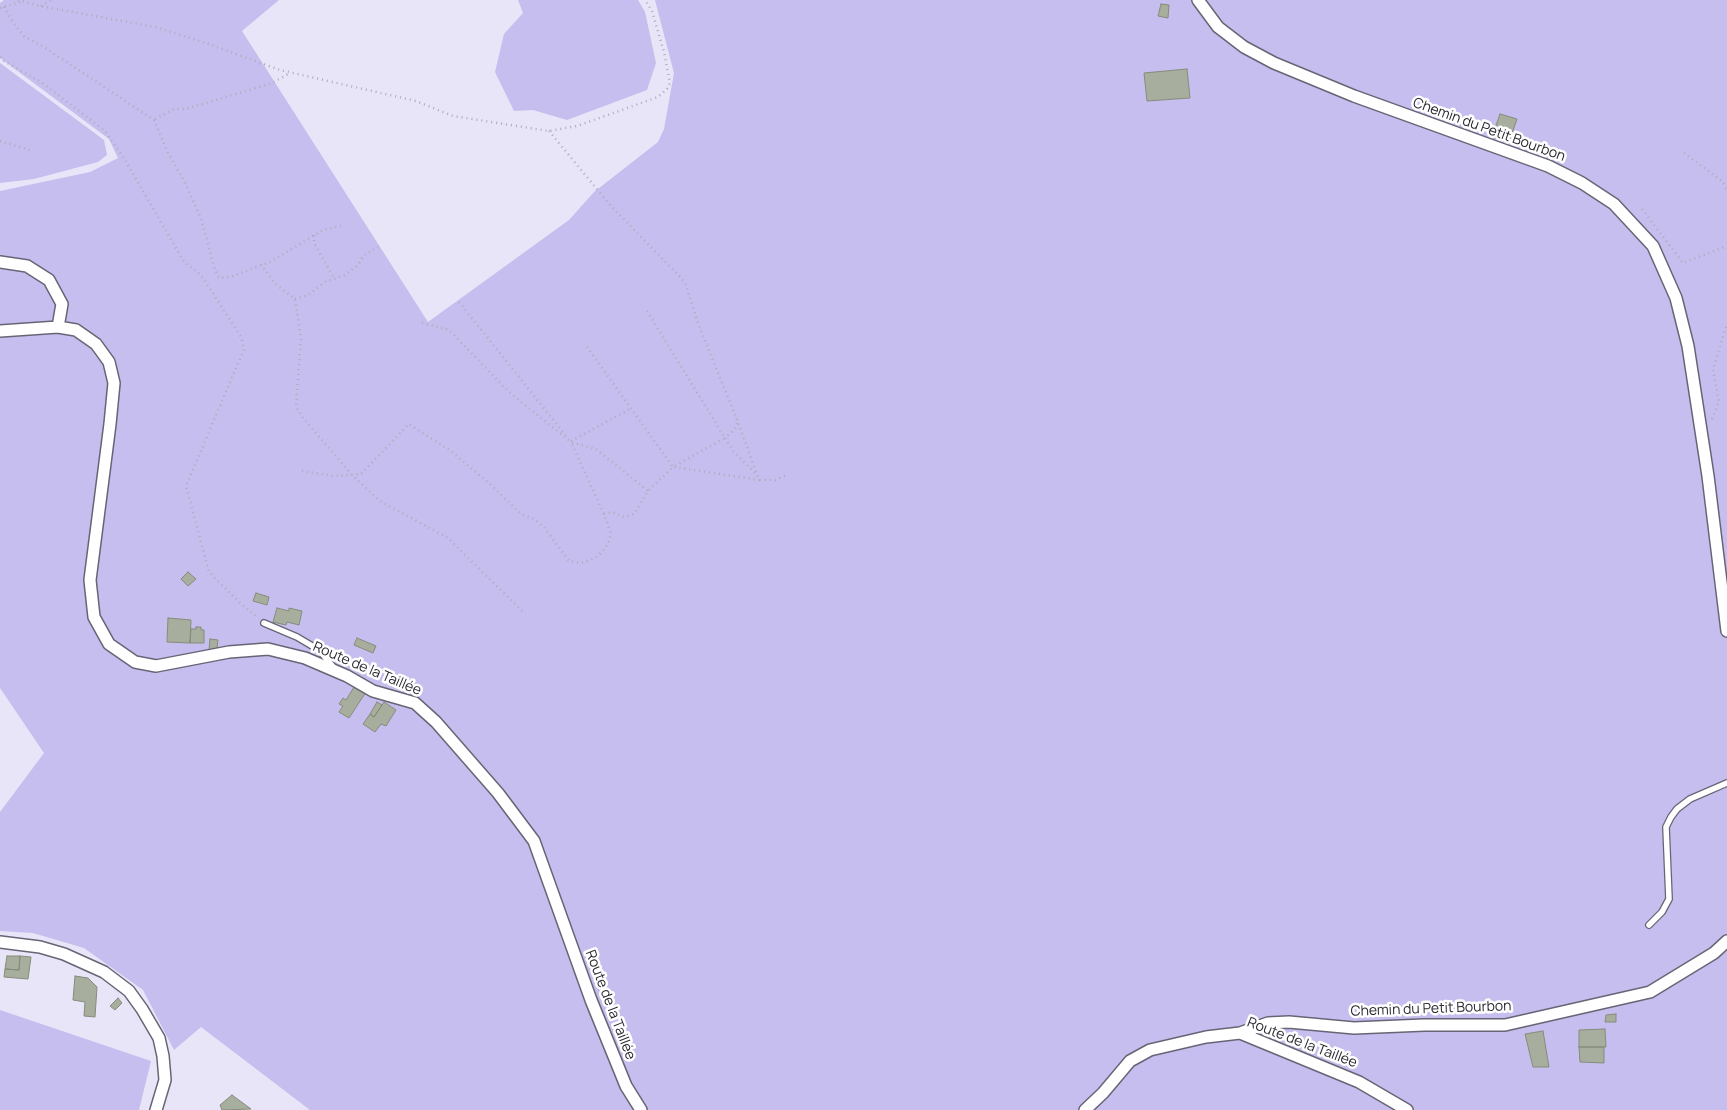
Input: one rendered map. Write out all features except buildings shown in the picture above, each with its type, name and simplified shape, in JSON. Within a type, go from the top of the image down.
[{"type":"street","name":"Chemin du Petit Bourbon","points":[[1198,0],[1218,27],[1244,47],[1274,63],[1354,96],[1548,166],[1582,183],[1614,204],[1653,246],[1676,298],[1688,346],[1727,631]]},
{"type":"street","points":[[0,262],[27,266],[49,280],[62,304],[58,327],[0,331]]},
{"type":"street","name":"Route de la Taillée","points":[[58,327],[76,330],[96,344],[109,362],[114,383],[90,580],[94,617],[109,644],[135,662],[156,666],[230,652],[268,649],[304,658],[337,672],[373,691],[415,703],[436,722],[498,793],[534,841],[591,1000],[626,1086],[641,1110]]},
{"type":"street","name":"Chemin du Petit Bourbon","points":[[1240,1033],[1268,1023],[1289,1022],[1354,1028],[1424,1025],[1505,1025],[1650,992],[1714,953],[1727,941]]},
{"type":"street","points":[[0,942],[40,947],[64,954],[104,972],[129,991],[159,1038],[165,1080],[156,1110]]},
{"type":"street","name":"Route de la Taillée","points":[[1085,1110],[1103,1093],[1130,1061],[1150,1050],[1206,1037],[1240,1033],[1359,1082],[1407,1110]]},
{"type":"lane","points":[[264,622],[298,637],[319,650],[337,672]]},
{"type":"lane","points":[[1649,925],[1662,912],[1669,899],[1666,827],[1671,817],[1677,808],[1727,782]]},
{"type":"path","points":[[40,6],[51,0]]},
{"type":"path","points":[[341,226],[322,230],[270,262],[230,277],[219,278],[214,268],[201,218],[183,179],[168,153],[154,120],[44,47],[24,36],[2,7],[19,1],[154,27],[292,73],[416,101],[453,116],[549,131],[577,126],[658,97],[667,88],[670,83],[664,52],[652,11],[645,0]]},
{"type":"path","points":[[0,57],[41,82],[105,131],[125,160],[184,262],[201,276],[241,337],[244,349],[186,486],[209,572],[240,603],[264,622]]},
{"type":"path","points":[[154,120],[174,109],[186,110],[272,83],[292,73]]},
{"type":"path","points":[[549,131],[610,205],[685,282],[698,326],[760,480]]},
{"type":"path","points":[[0,141],[32,151]]},
{"type":"path","points":[[1684,153],[1723,182],[1727,192]]},
{"type":"path","points":[[1642,209],[1683,264],[1727,246]]},
{"type":"path","points":[[314,235],[314,243],[334,278]]},
{"type":"path","points":[[295,299],[307,296],[334,278],[345,275],[364,256],[378,247]]},
{"type":"path","points":[[261,264],[274,283],[295,299],[301,338],[296,407],[303,418],[353,476],[380,501],[448,538],[525,614]]},
{"type":"path","points":[[302,471],[334,476],[361,474],[409,424],[452,452],[491,485],[521,514],[544,527],[569,561],[581,563],[591,560],[601,553],[608,544],[611,534],[604,514],[571,442],[459,302]]},
{"type":"path","points":[[647,311],[734,452],[757,475]]},
{"type":"path","points":[[422,323],[449,330],[509,392],[571,442],[596,448],[648,492]]},
{"type":"path","points":[[1702,441],[1719,402],[1713,369],[1727,324]]},
{"type":"path","points":[[586,347],[673,467],[760,480],[775,480],[787,475]]},
{"type":"path","points":[[571,442],[630,409]]},
{"type":"path","points":[[604,514],[612,512],[624,517],[634,514],[648,492],[673,467],[725,438],[735,430],[738,422]]},
{"type":"shaded area","points":[[4,0],[279,0],[242,31],[428,322],[569,220],[594,192],[658,142],[664,129],[674,73],[655,0],[1727,0],[1727,1110],[310,1110],[201,1027],[174,1050],[143,990],[84,948],[33,933],[0,931],[0,812],[44,753],[0,688],[0,191],[90,172],[118,158],[109,139],[0,58],[0,3]]},
{"type":"shaded area","points":[[518,0],[638,0],[645,12],[656,63],[647,90],[567,120],[533,110],[514,111],[495,72],[504,34],[523,13]]},
{"type":"shaded area","points":[[0,63],[104,140],[107,155],[98,162],[34,179],[0,183]]},
{"type":"shaded area","points":[[0,1010],[151,1061],[139,1110],[0,1110]]}]
